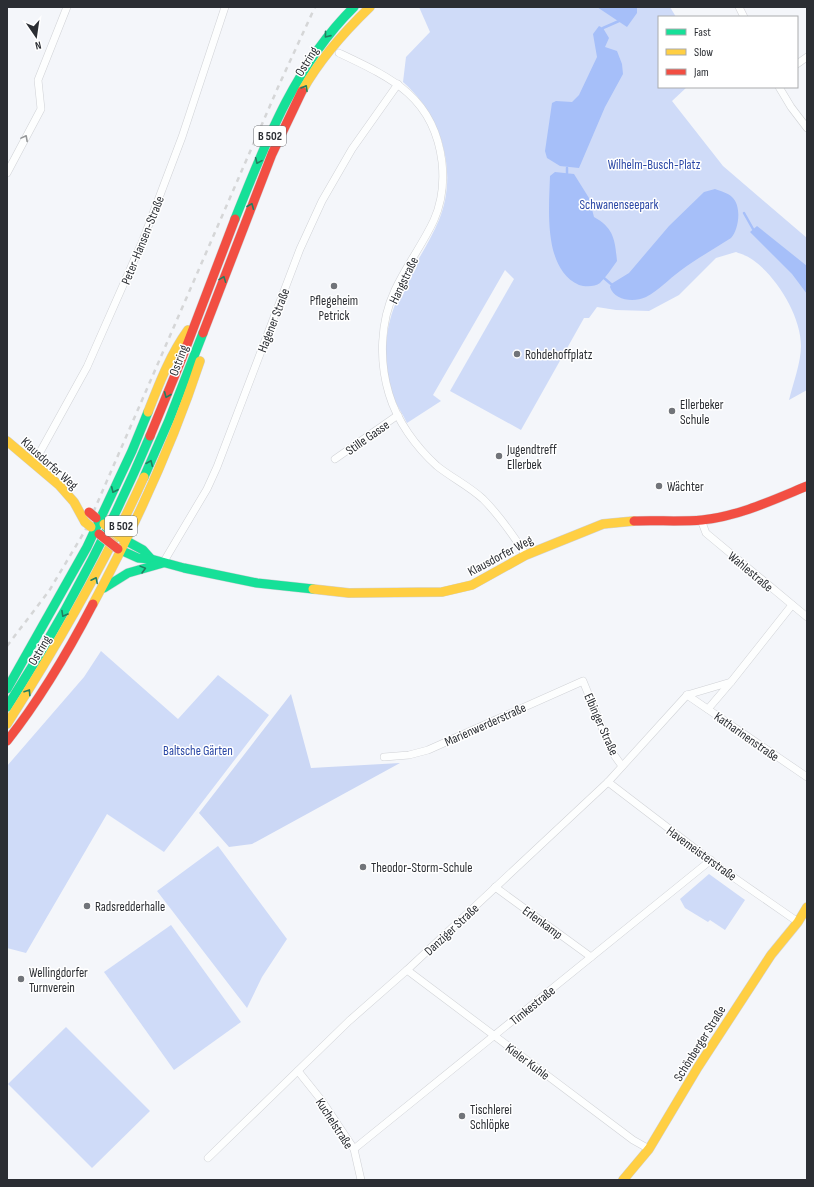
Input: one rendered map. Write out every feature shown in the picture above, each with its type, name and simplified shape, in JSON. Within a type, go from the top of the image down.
[{"type":"main road","name":"Ostring","points":[[7,707],[50,637],[98,552],[133,477],[249,183],[289,94],[322,41],[354,7]]},
{"type":"main road","name":"Ostring","points":[[7,724],[45,667],[74,616],[123,523],[169,419],[258,189],[299,98],[330,47],[342,33],[370,7]]},
{"type":"main road","points":[[7,741],[43,691],[100,591],[125,540],[184,410],[202,353],[210,315]]},
{"type":"main road","points":[[7,689],[72,576],[92,528],[132,451],[166,368],[180,340],[196,320]]},
{"type":"main road","name":"Klausdorfer Weg","points":[[7,441],[34,463],[75,504],[92,528],[120,550],[138,558],[151,559],[230,578],[274,585],[350,592],[413,593],[450,591],[472,585],[526,555],[560,540],[603,524],[639,521],[701,520],[743,512],[807,486]]},
{"type":"main road","name":"Klausdorfer Weg","points":[[75,504],[125,540],[143,550],[151,559]]},
{"type":"main road","points":[[100,591],[117,578],[128,573],[163,563]]},
{"type":"main road","name":"Schönberger Straße","points":[[623,1180],[649,1149],[698,1067],[767,961],[798,922],[807,908]]},
{"type":"main road","name":"Schönberger Straße","points":[[798,922],[807,918]]},
{"type":"street","points":[[7,173],[41,109],[38,80],[67,7]]},
{"type":"street","name":"Peter-Hansen-Straße","points":[[34,463],[87,367],[143,240],[182,137],[225,7]]},
{"type":"street","points":[[739,7],[744,16]]},
{"type":"street","name":"Hangstraße","points":[[339,53],[377,71],[398,84],[428,115],[439,142],[444,176],[441,197],[435,219],[394,291],[385,322],[382,352],[384,374],[389,395],[398,415],[411,437],[437,465],[481,498],[504,521],[526,555]]},
{"type":"street","points":[[798,63],[807,57]]},
{"type":"street","name":"Hagener Straße","points":[[163,563],[203,496],[217,467],[300,249],[322,201],[352,149],[398,84]]},
{"type":"street","points":[[781,88],[791,107],[807,128]]},
{"type":"street","name":"Stille Gasse","points":[[335,459],[398,415]]},
{"type":"street","name":"Wahlestraße","points":[[701,520],[706,533],[807,617]]},
{"type":"street","points":[[708,708],[731,682],[792,605]]},
{"type":"street","name":"Marienwerderstraße","points":[[384,757],[409,756],[428,750],[583,681]]},
{"type":"street","name":"Elbinger Straße","points":[[583,681],[612,752],[622,766]]},
{"type":"street","points":[[688,695],[731,682]]},
{"type":"street","name":"Danziger Straße","points":[[208,1158],[349,1020],[407,970],[608,782],[688,695]]},
{"type":"street","name":"Katharinenstraße","points":[[688,695],[807,778]]},
{"type":"street","name":"Havemeisterstraße","points":[[608,782],[711,860],[798,922]]},
{"type":"street","name":"Timkestraße","points":[[354,1149],[711,860]]},
{"type":"street","name":"Erlenkamp","points":[[495,887],[591,958]]},
{"type":"street","name":"Kieler Kuhle","points":[[407,970],[633,1140],[649,1149]]},
{"type":"street","name":"Kuchelstraße","points":[[298,1071],[322,1100],[354,1149],[361,1180]]},
{"type":"green space","name":"Schwanenseepark","points":[[419,7],[670,7],[675,16],[658,16],[658,88],[686,88],[672,101],[723,166],[807,238],[807,390],[789,400],[798,366],[801,346],[797,322],[786,298],[771,276],[762,267],[749,257],[736,252],[716,258],[679,295],[649,311],[616,310],[597,307],[589,318],[584,318],[521,430],[450,391],[514,279],[505,270],[433,395],[441,401],[407,423],[394,399],[388,379],[386,360],[387,333],[398,296],[439,220],[445,201],[447,182],[443,145],[436,127],[416,95],[403,82],[406,57],[430,32]]},
{"type":"green space","name":"Baltsche Gärten","points":[[101,651],[178,719],[218,675],[269,715],[164,852],[107,814],[26,953],[7,948],[7,766],[84,677]]},
{"type":"green space","points":[[218,846],[287,939],[262,977],[247,1008],[157,891]]},
{"type":"green space","points":[[709,874],[745,900],[725,930],[710,920],[708,922],[685,908],[680,899]]},
{"type":"green space","points":[[171,925],[241,1022],[174,1070],[104,972]]},
{"type":"green space","points":[[66,1027],[150,1111],[92,1168],[8,1084]]},
{"type":"shaded area","points":[[291,694],[311,768],[400,763],[252,844],[229,847],[199,813]]},
{"type":"water","points":[[597,7],[637,7],[637,13],[627,27]]},
{"type":"water","points":[[599,26],[603,28],[609,38],[605,47],[617,51],[622,64],[623,74],[605,107],[579,168],[560,166],[547,158],[545,151],[552,103],[556,101],[572,102],[579,95],[597,57],[593,34]]},
{"type":"water","points":[[555,172],[574,174],[589,198],[594,217],[601,221],[610,230],[614,241],[617,261],[602,281],[593,286],[579,285],[567,277],[559,266],[554,252],[549,221],[549,205],[550,176]]},
{"type":"water","points":[[715,189],[732,197],[737,206],[738,218],[736,229],[731,238],[686,267],[655,292],[646,297],[630,300],[615,295],[610,287],[611,284],[629,273],[669,226],[704,192]]},
{"type":"water","points":[[757,226],[807,266],[807,294],[792,274],[750,232]]},
{"type":"waterway","points":[[603,28],[619,21]]},
{"type":"waterway","points":[[567,168],[567,173]]},
{"type":"waterway","points":[[744,213],[753,229]]},
{"type":"waterway","points":[[604,278],[611,284]]},
{"type":"railway","points":[[7,646],[49,591],[86,529],[279,85],[315,7]]},
{"type":"traffic: fast","points":[[235,219],[270,134],[298,80],[333,30],[354,7]]},
{"type":"traffic: fast","points":[[144,477],[169,420],[203,333]]},
{"type":"traffic: fast","points":[[7,689],[87,547],[132,451],[148,412]]},
{"type":"traffic: fast","points":[[7,707],[66,609],[102,541],[150,436]]},
{"type":"traffic: fast","points":[[123,539],[143,550],[151,559]]},
{"type":"traffic: fast","points":[[118,549],[138,558],[151,559],[184,568],[257,583],[313,589]]},
{"type":"traffic: fast","points":[[104,588],[128,573],[163,563]]},
{"type":"traffic: slow","points":[[302,91],[333,46],[370,7]]},
{"type":"traffic: slow","points":[[148,412],[170,360],[188,330]]},
{"type":"traffic: slow","points":[[93,604],[124,545],[152,485],[165,455],[200,361]]},
{"type":"traffic: slow","points":[[7,441],[59,485],[74,502],[85,522]]},
{"type":"traffic: slow","points":[[7,724],[80,603],[113,541],[144,477]]},
{"type":"traffic: slow","points":[[313,589],[349,593],[442,592],[472,585],[526,555],[603,524],[634,521]]},
{"type":"traffic: slow","points":[[85,522],[91,527]]},
{"type":"traffic: slow","points":[[104,524],[123,539]]},
{"type":"traffic: slow","points":[[623,1180],[649,1149],[698,1067],[771,955],[798,922],[807,907]]},
{"type":"traffic: jam","points":[[203,333],[272,154],[302,91]]},
{"type":"traffic: jam","points":[[150,436],[182,358],[235,219]]},
{"type":"traffic: jam","points":[[634,521],[693,521],[716,518],[756,507],[807,486]]},
{"type":"traffic: jam","points":[[89,512],[96,518]]},
{"type":"traffic: jam","points":[[99,534],[118,549]]},
{"type":"traffic: jam","points":[[7,741],[53,674],[74,640],[93,604]]},
{"type":"place","name":"Pflegeheim Petrick","points":[[334,286]]},
{"type":"place","name":"Rohdehoffplatz","points":[[517,354]]},
{"type":"place","name":"Ellerbeker Schule","points":[[672,411]]},
{"type":"place","name":"Jugendtreff Ellerbek","points":[[499,456]]},
{"type":"place","name":"Wächter","points":[[659,486]]},
{"type":"place","name":"Theodor-Storm-Schule","points":[[363,867]]},
{"type":"place","name":"Radsredderhalle","points":[[87,906]]},
{"type":"place","name":"Wellingdorfer Turnverein","points":[[21,979]]},
{"type":"place","name":"Tischlerei Schlöpke","points":[[462,1116]]},
{"type":"park label","name":"Wilhelm-Busch-Platz","points":[[654,164]]}]
